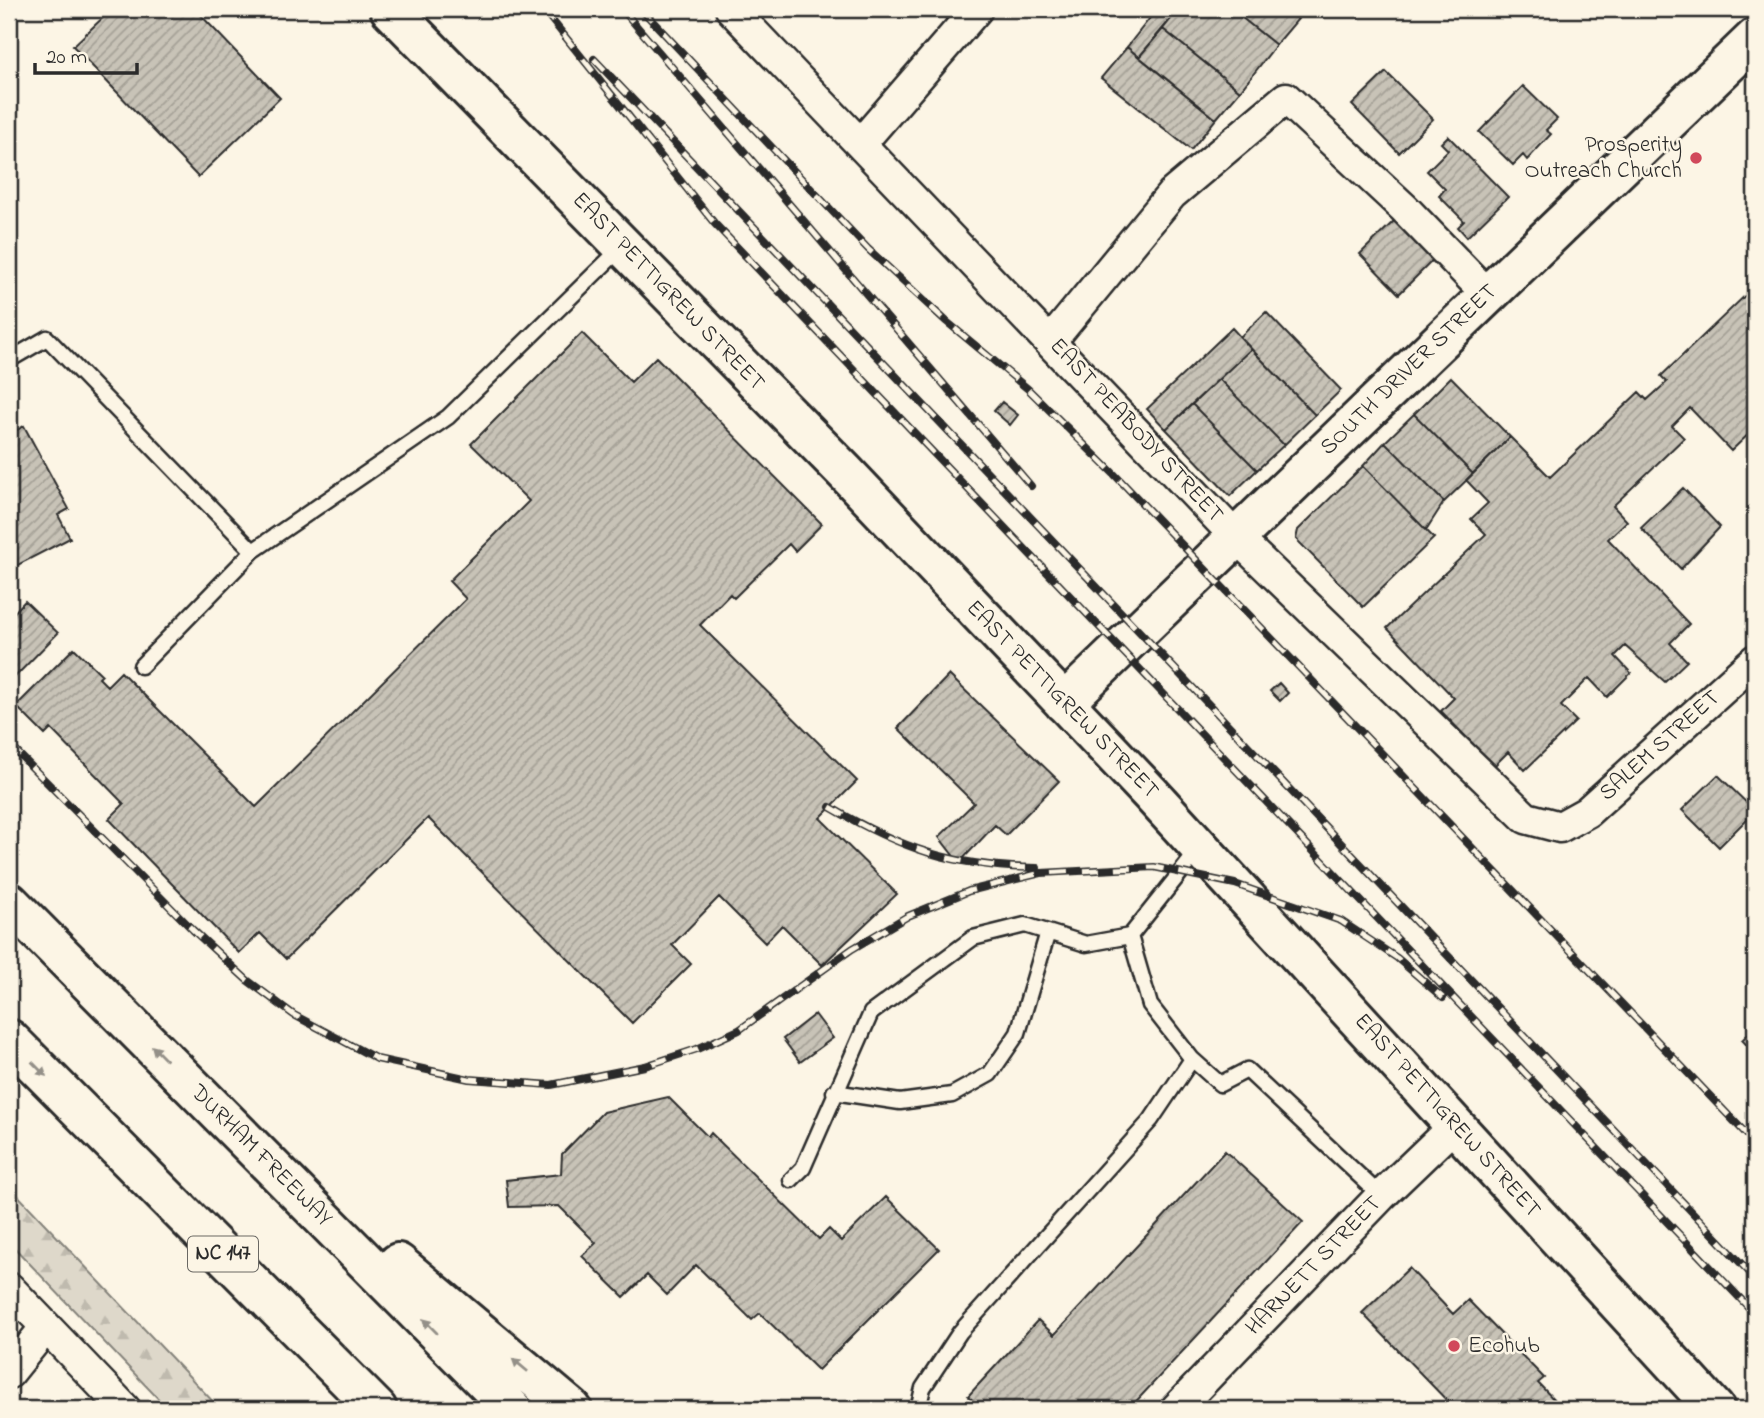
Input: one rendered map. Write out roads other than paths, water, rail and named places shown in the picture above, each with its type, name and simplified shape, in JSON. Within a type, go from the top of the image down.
[{"type":"main road","name":"EAST PETTIGREW STREET","points":[[390,9],[845,472],[1201,847],[1715,1409]]},
{"type":"main road","name":"SOUTH DRIVER STREET","points":[[1064,703],[1755,38]]},
{"type":"main road","name":"DURHAM FREEWAY","points":[[9,902],[512,1409]]},
{"type":"main road","name":"NC 147","points":[[9,1039],[377,1409]]},
{"type":"main road","points":[[69,1100],[342,1409]]},
{"type":"main road","points":[[207,1101],[572,1409]]},
{"type":"street","name":"EAST PEABODY STREET","points":[[731,9],[862,142],[1236,537],[1502,797],[1526,818],[1560,828]]},
{"type":"street","points":[[862,142],[977,9]]},
{"type":"street","points":[[1051,341],[1172,194],[1286,98],[1404,208],[1488,295]]},
{"type":"street","name":"SALEM STREET","points":[[1560,828],[1587,812],[1755,660]]},
{"type":"street","name":"HARNETT STREET","points":[[1176,1409],[1381,1196],[1455,1125]]},
{"type":"street","points":[[9,1288],[125,1409]]},
{"type":"street","points":[[9,1373],[46,1327]]},
{"type":"lane","points":[[141,666],[253,551],[448,417],[623,246]]},
{"type":"lane","points":[[9,360],[47,338],[253,551]]},
{"type":"lane","points":[[791,1180],[803,1168],[834,1092],[871,1013],[973,938],[1025,925],[1086,944],[1130,936],[1201,847]]},
{"type":"lane","points":[[834,1092],[900,1102],[952,1095],[990,1074],[1018,1032],[1048,932]]},
{"type":"lane","points":[[1130,936],[1150,1005],[1192,1059],[1220,1084],[1247,1070],[1381,1196]]},
{"type":"lane","points":[[918,1409],[923,1388],[960,1332],[1151,1120],[1192,1059]]},
{"type":"railway","points":[[543,9],[715,224],[1755,1314]]},
{"type":"railway","points":[[622,9],[1031,486]]},
{"type":"railway","points":[[641,9],[868,249],[947,322],[1028,389],[1114,474],[1755,1143]]},
{"type":"railway","points":[[594,59],[1755,1278]]},
{"type":"railway","points":[[9,744],[193,930],[247,980],[294,1015],[377,1059],[469,1079],[551,1085],[645,1066],[697,1049],[739,1030],[852,949],[908,916],[969,891],[1041,873],[1154,867],[1235,884],[1341,921],[1397,958],[1443,998]]},
{"type":"railway","points":[[830,807],[881,834],[929,853],[980,864],[1037,868]]},
{"type":"place","name":"Prosperity Outreach Church","points":[[1696,158]]},
{"type":"place","name":"Ecohub","points":[[1454,1346]]}]
